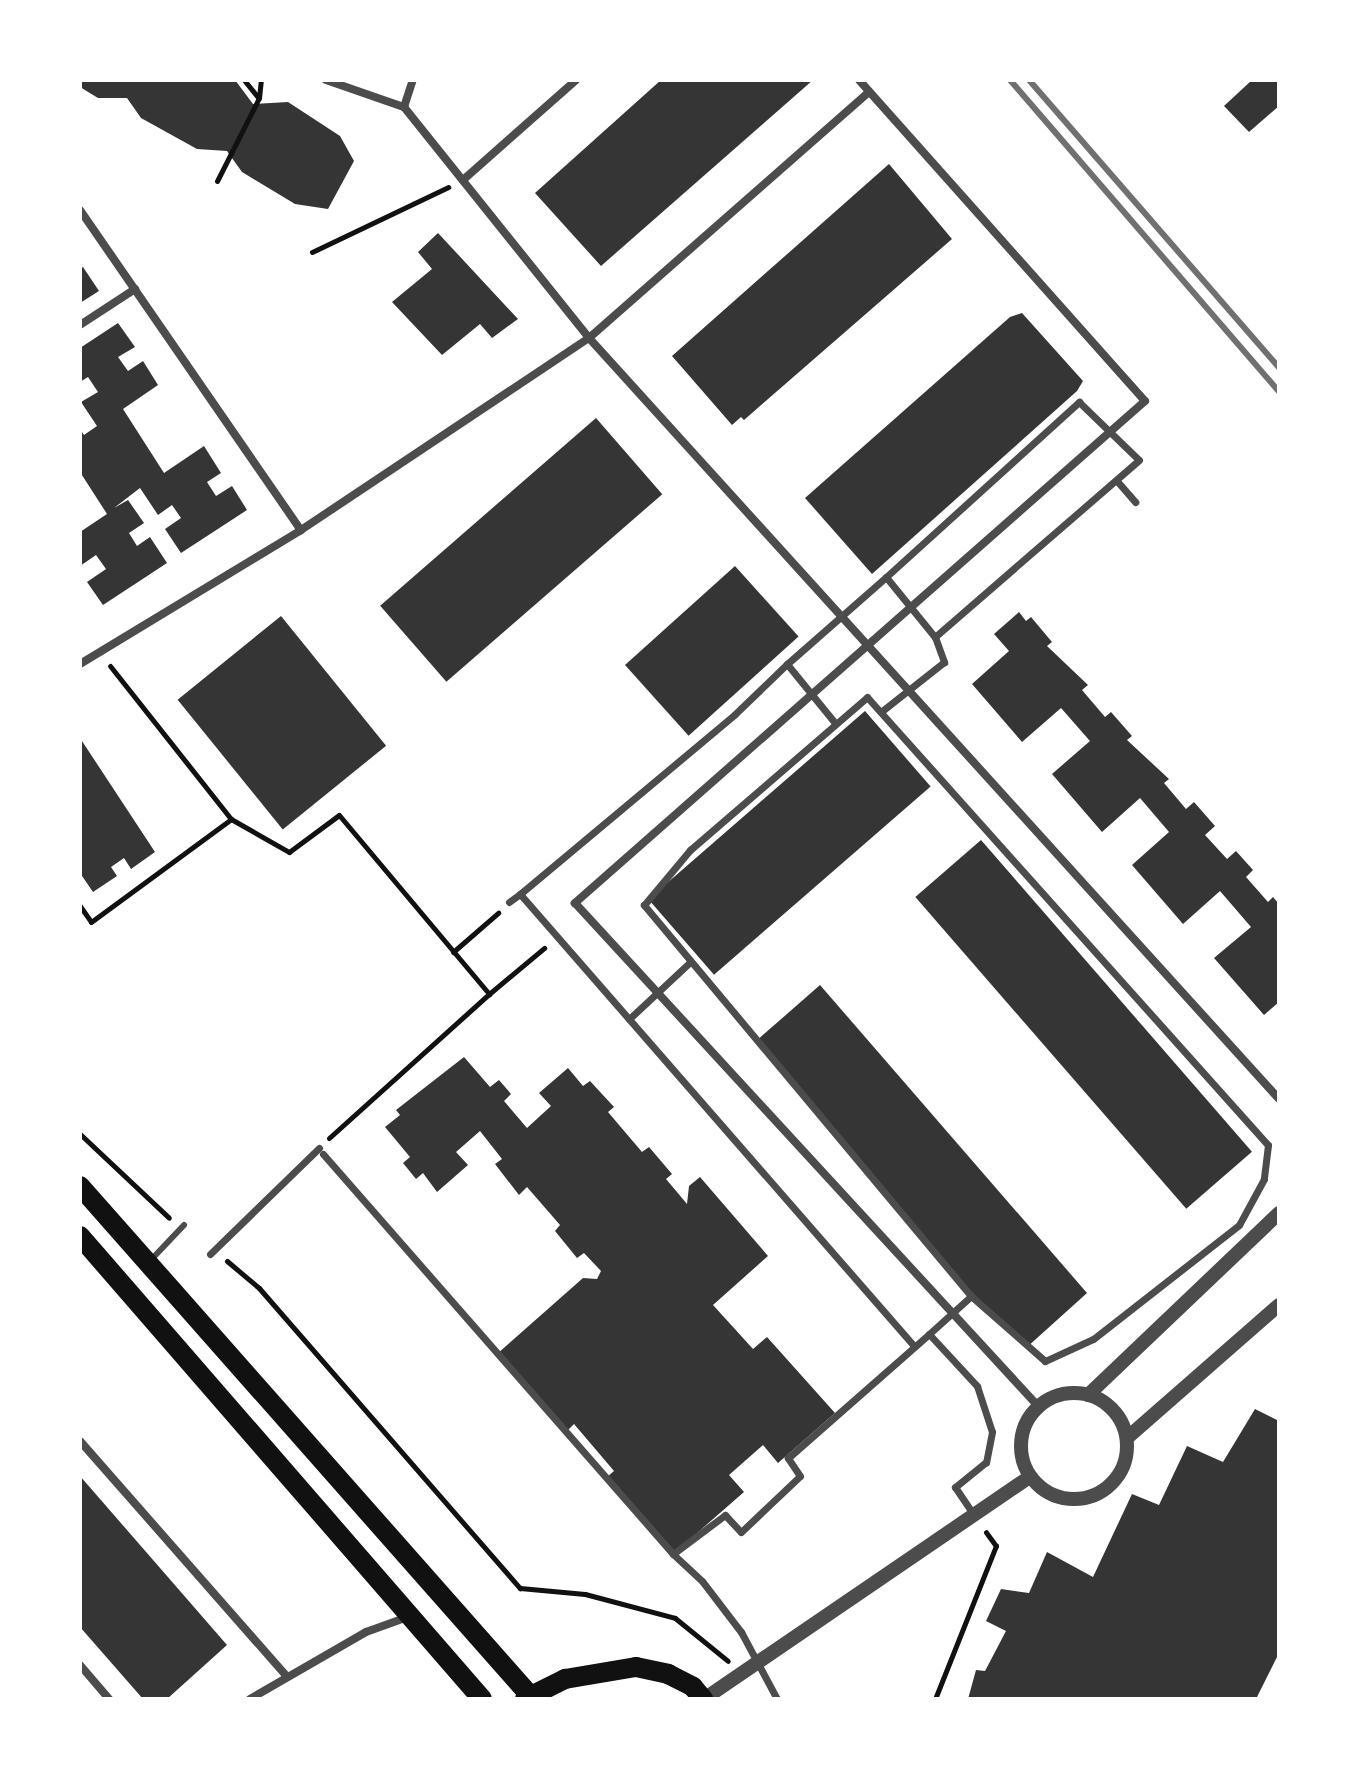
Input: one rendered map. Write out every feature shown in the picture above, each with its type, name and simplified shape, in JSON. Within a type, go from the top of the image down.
[{"type":"main road","points":[[80,1186],[529,1698],[565,1679],[636,1667],[668,1674],[693,1687],[704,1699]]},
{"type":"main road","points":[[80,1236],[482,1699]]},
{"type":"street","points":[[326,80],[404,107],[589,338],[1279,1099]]},
{"type":"street","points":[[404,107],[413,80]]},
{"type":"street","points":[[463,180],[576,80]]},
{"type":"street","points":[[859,80],[1145,401],[815,695],[575,903],[950,1314],[1038,1406]]},
{"type":"street","points":[[80,664],[301,530],[589,338],[869,92]]},
{"type":"street","points":[[80,210],[301,530]]},
{"type":"street","points":[[80,325],[135,289]]},
{"type":"street","points":[[509,902],[735,714],[839,616],[1079,402],[1139,460],[935,637]]},
{"type":"street","points":[[1117,481],[1135,502]]},
{"type":"street","points":[[882,711],[944,662],[935,637],[886,577]]},
{"type":"street","points":[[787,664],[836,724]]},
{"type":"street","points":[[867,697],[882,711],[1016,869],[1086,940],[1268,1145],[1264,1179],[1239,1225],[1093,1339],[1045,1361],[971,1296],[688,964],[644,905],[690,850],[836,724],[867,697]]},
{"type":"street","points":[[520,894],[914,1346]]},
{"type":"street","points":[[629,1019],[688,964]]},
{"type":"street","points":[[210,1254],[321,1151],[673,1554],[702,1581],[777,1699]]},
{"type":"street","points":[[1088,1395],[1279,1213]]},
{"type":"street","points":[[673,1554],[725,1515],[741,1532],[800,1476],[788,1458],[971,1296]]},
{"type":"street","points":[[1127,1438],[1279,1305]]},
{"type":"street","points":[[929,1334],[977,1386],[992,1432],[986,1462],[955,1487],[974,1515]]},
{"type":"street","points":[[1071,1392],[1088,1395],[1120,1419],[1127,1438],[1121,1473],[1094,1496],[1058,1498],[1030,1477],[1020,1439],[1038,1406],[1071,1392]]},
{"type":"street","points":[[80,1441],[287,1677]]},
{"type":"street","points":[[704,1699],[1030,1477]]},
{"type":"street","points":[[250,1699],[366,1632],[411,1616]]},
{"type":"street","points":[[80,1665],[109,1699]]},
{"type":"lane","points":[[147,1264],[182,1227]]},
{"type":"path","points":[[244,80],[259,98]]},
{"type":"path","points":[[217,181],[259,98],[261,80]]},
{"type":"path","points":[[312,252],[463,180]]},
{"type":"path","points":[[99,653],[231,819],[289,852],[339,815],[489,994]]},
{"type":"path","points":[[80,906],[91,922],[231,819]]},
{"type":"path","points":[[453,952],[509,902]]},
{"type":"path","points":[[538,935],[547,946]]},
{"type":"path","points":[[321,1151],[489,994],[556,936]]},
{"type":"path","points":[[80,1134],[182,1227]]},
{"type":"path","points":[[210,1254],[224,1258],[259,1288],[520,1588],[585,1594],[675,1618],[742,1672]]},
{"type":"path","points":[[935,1699],[996,1546],[974,1515]]},
{"type":"building","points":[[80,80],[235,80],[253,104],[288,102],[340,136],[354,161],[328,209],[295,204],[242,172],[227,151],[197,149],[141,118],[127,98],[98,98],[80,87]]},
{"type":"building","points":[[661,80],[813,80],[601,266],[535,193]]},
{"type":"building","points":[[1252,80],[1279,80],[1279,106],[1249,132],[1224,106]]},
{"type":"building","points":[[889,164],[952,239],[744,420],[741,417],[732,425],[672,356]]},
{"type":"building","points":[[438,233],[518,319],[492,338],[480,324],[442,355],[392,302],[432,269],[418,252]]},
{"type":"building","points":[[83,267],[99,291],[80,303],[80,269]]},
{"type":"building","points":[[1022,313],[1083,381],[1077,391],[872,574],[805,498],[1010,317]]},
{"type":"building","points":[[118,323],[135,347],[118,357],[128,371],[143,361],[158,385],[123,409],[164,473],[204,446],[221,473],[207,482],[216,496],[232,486],[247,510],[181,553],[165,529],[181,518],[172,505],[158,515],[140,488],[114,508],[128,500],[144,523],[129,533],[137,546],[150,537],[167,563],[103,605],[87,582],[106,569],[96,555],[80,566],[80,532],[107,514],[80,472],[80,429],[84,435],[97,426],[81,402],[98,392],[88,377],[80,382],[80,348]]},
{"type":"building","points":[[596,418],[662,494],[446,682],[380,606]]},
{"type":"building","points":[[735,566],[799,637],[689,736],[625,665]]},
{"type":"building","points":[[1019,612],[1026,621],[1031,617],[1052,642],[1047,646],[1088,685],[1082,690],[1105,717],[1111,712],[1132,736],[1127,740],[1169,779],[1164,783],[1186,809],[1194,802],[1215,826],[1205,835],[1227,859],[1236,851],[1253,870],[1246,877],[1268,902],[1273,897],[1279,904],[1279,1002],[1264,1015],[1214,958],[1251,927],[1220,891],[1183,924],[1132,865],[1169,832],[1140,798],[1102,832],[1052,774],[1090,741],[1061,708],[1022,742],[972,684],[1009,651],[994,634]]},
{"type":"building","points":[[281,616],[386,746],[283,829],[178,700]]},
{"type":"building","points":[[865,711],[931,786],[714,975],[648,899]]},
{"type":"building","points":[[80,738],[155,852],[131,869],[124,858],[111,867],[117,876],[93,892],[80,873]]},
{"type":"building","points":[[981,840],[1252,1152],[1186,1209],[915,897]]},
{"type":"building","points":[[820,985],[1087,1293],[1026,1348],[971,1296],[755,1042]]},
{"type":"building","points":[[464,1057],[490,1087],[499,1080],[511,1094],[504,1101],[527,1128],[551,1106],[539,1093],[568,1068],[583,1086],[590,1081],[614,1107],[608,1112],[642,1152],[649,1147],[672,1174],[666,1179],[687,1204],[689,1186],[700,1177],[768,1256],[713,1305],[753,1349],[767,1337],[835,1413],[778,1463],[763,1445],[729,1475],[744,1492],[673,1554],[606,1478],[614,1471],[574,1424],[565,1433],[497,1354],[583,1278],[597,1279],[601,1271],[584,1253],[577,1258],[555,1231],[560,1225],[527,1187],[519,1195],[495,1164],[502,1159],[480,1131],[456,1152],[468,1165],[437,1192],[423,1173],[416,1179],[403,1163],[410,1157],[385,1127],[400,1115],[396,1110]]},
{"type":"building","points":[[1255,1409],[1279,1421],[1279,1653],[1256,1699],[968,1699],[976,1670],[985,1671],[1006,1631],[986,1621],[1001,1589],[1029,1593],[1047,1552],[1093,1577],[1132,1494],[1159,1505],[1187,1446],[1223,1462]]},
{"type":"building","points":[[80,1476],[227,1645],[167,1699],[143,1699],[80,1627]]},
{"type":"railway","points":[[1010,80],[1279,392]]},
{"type":"railway","points":[[1029,80],[1279,368]]}]
